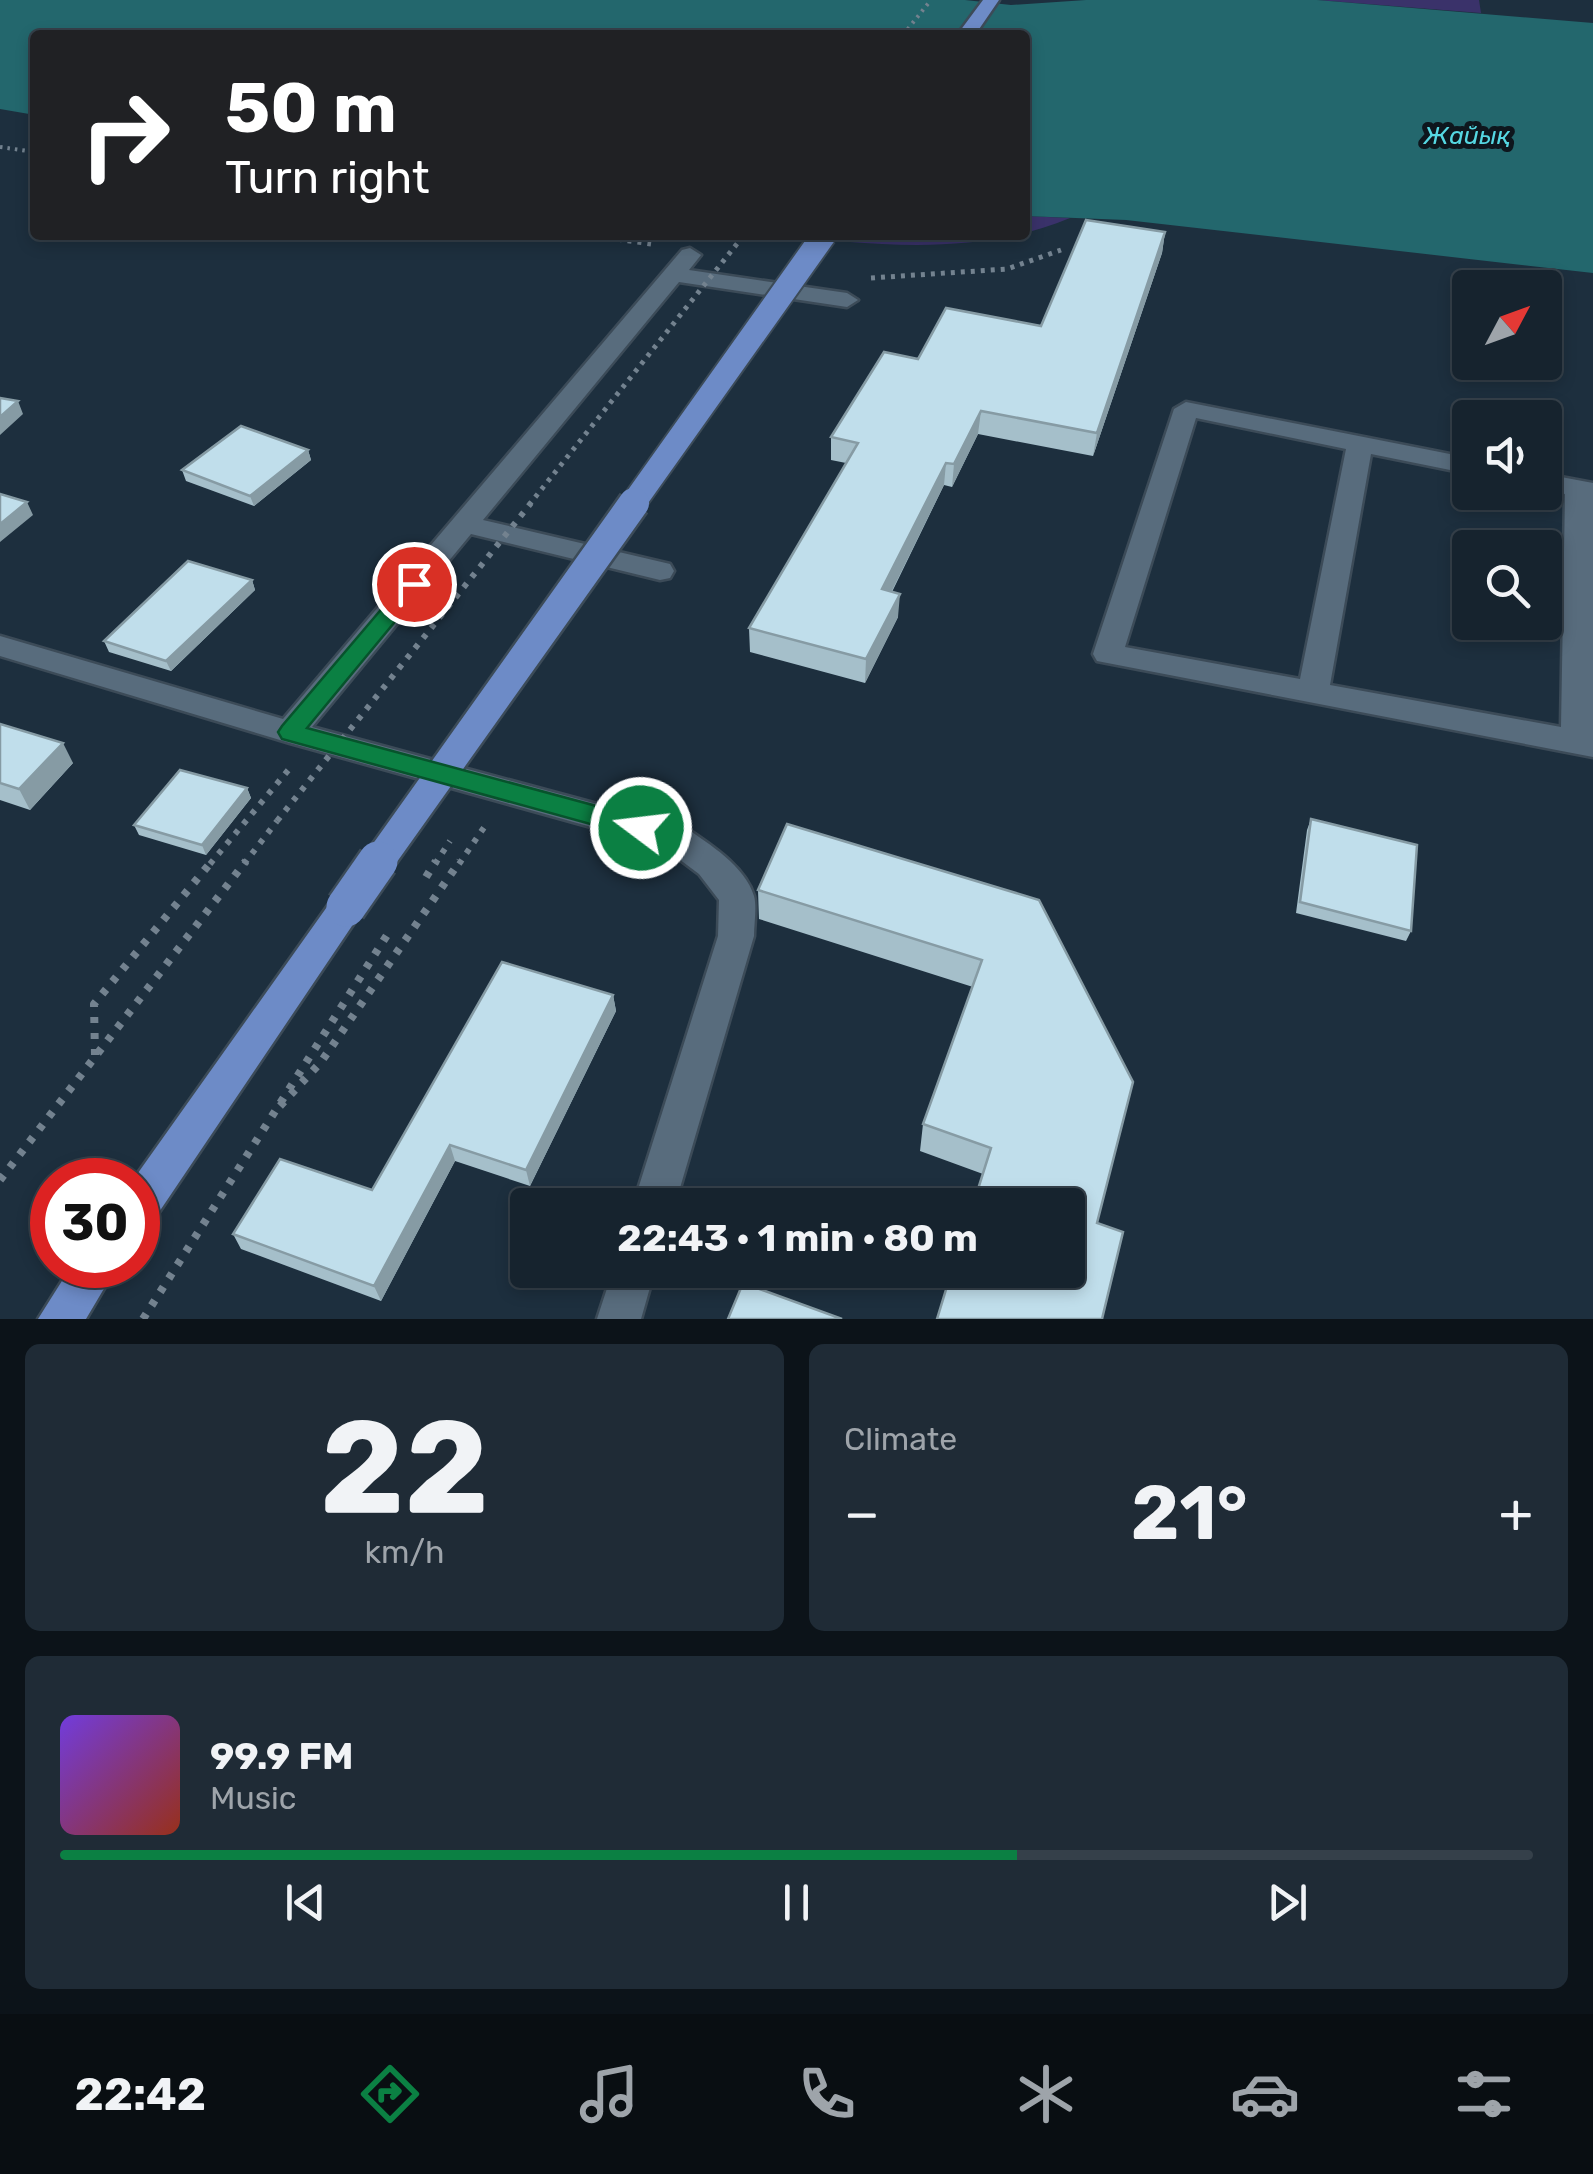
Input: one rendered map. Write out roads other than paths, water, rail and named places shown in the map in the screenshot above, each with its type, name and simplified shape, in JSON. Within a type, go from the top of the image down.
[{"type":"main road","points":[[970,30],[991,0]]},
{"type":"main road","points":[[160,1175],[820,240]]},
{"type":"main road","points":[[60,1319],[81,1288]]},
{"type":"street","points":[[290,732],[682,265],[847,300]]},
{"type":"street","points":[[1452,462],[1186,410],[1108,654],[1585,744],[1586,490]]},
{"type":"street","points":[[1313,692],[1360,444]]},
{"type":"street","points":[[464,524],[660,571]]},
{"type":"street","points":[[0,646],[290,732],[674,837],[712,864],[737,897],[736,936],[659,1188]]},
{"type":"street","points":[[619,1319],[628,1288]]},
{"type":"water","name":"Жайық","points":[[0,0],[965,0],[1011,5],[1086,0],[1317,0],[1593,23],[1593,273],[1126,220],[1030,216],[1030,30],[30,30],[30,114],[0,109]]}]
